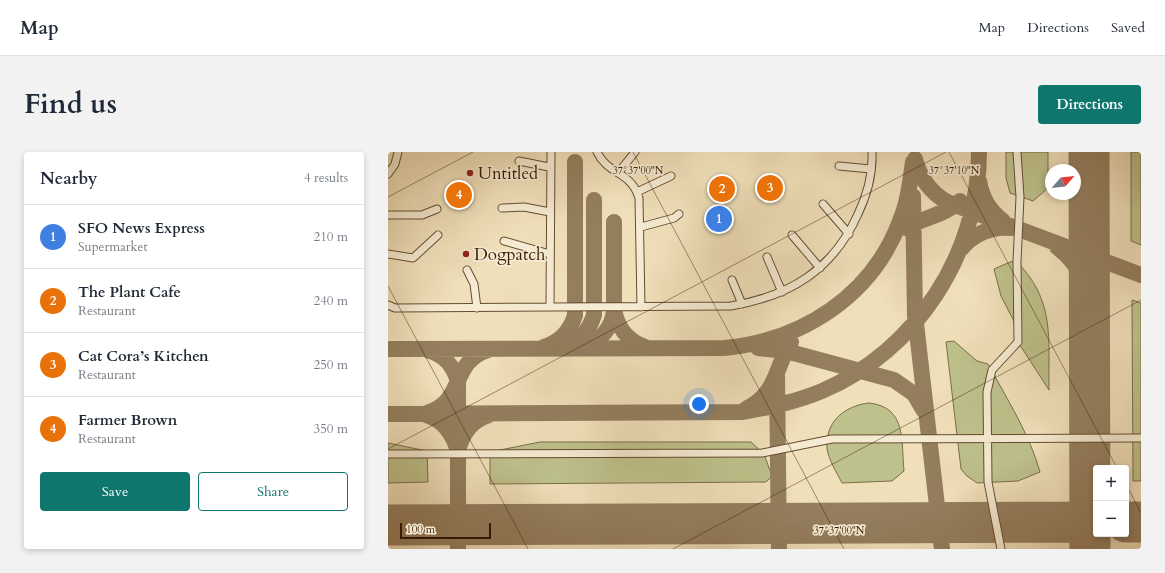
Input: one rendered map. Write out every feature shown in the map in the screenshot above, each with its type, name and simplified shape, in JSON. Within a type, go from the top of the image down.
[{"type":"lane","points":[[388,174],[395,164],[398,152]]},
{"type":"lane","points":[[550,307],[549,167],[551,152]]},
{"type":"lane","points":[[597,152],[607,165],[632,182],[638,192],[641,209],[641,307]]},
{"type":"lane","points":[[618,173],[635,152]]},
{"type":"lane","points":[[388,305],[395,308],[731,306],[782,292],[799,283],[820,268],[839,249],[862,206],[869,185],[872,152]]},
{"type":"lane","points":[[1001,549],[988,482],[987,392],[992,370],[1018,342],[1017,262],[1020,197],[1017,152]]},
{"type":"lane","points":[[519,161],[549,167]]},
{"type":"lane","points":[[839,166],[871,169]]},
{"type":"lane","points":[[638,192],[671,176]]},
{"type":"lane","points":[[823,204],[848,234]]},
{"type":"lane","points":[[502,208],[524,207],[550,212]]},
{"type":"lane","points":[[388,215],[422,215],[437,209]]},
{"type":"lane","points":[[641,227],[674,218],[679,214]]},
{"type":"lane","points":[[388,254],[413,258],[438,235]]},
{"type":"lane","points":[[792,235],[820,268]]},
{"type":"lane","points":[[504,241],[550,254]]},
{"type":"lane","points":[[767,257],[782,292]]},
{"type":"lane","points":[[467,270],[474,282],[477,308]]},
{"type":"lane","points":[[732,280],[742,304]]},
{"type":"lane","points":[[388,454],[762,453],[832,439],[1141,438]]},
{"type":"green space","points":[[1006,152],[1048,152],[1048,164],[1045,164],[1045,191],[1033,201],[1010,193],[1006,178]]},
{"type":"green space","points":[[1131,152],[1141,152],[1141,245],[1131,241]]},
{"type":"green space","points":[[1015,260],[1028,275],[1044,305],[1049,337],[1049,390],[1018,342],[1018,329],[1001,296],[994,269]]},
{"type":"green space","points":[[1132,300],[1141,303],[1141,481],[1133,481]]},
{"type":"green space","points":[[954,341],[977,361],[988,364],[1024,430],[1040,472],[1018,481],[977,483],[967,476],[961,469],[946,342]]},
{"type":"green space","points":[[869,403],[881,406],[890,411],[896,418],[902,437],[904,471],[892,481],[842,483],[829,457],[827,439],[829,430],[838,417],[844,412]]},
{"type":"green space","points":[[540,442],[751,442],[764,454],[772,476],[766,482],[490,484],[490,452]]},
{"type":"green space","points":[[388,443],[427,451],[428,482],[388,483]]},
{"type":"taxiway","points":[[388,414],[743,412],[793,401],[822,391],[856,373],[886,351],[913,325],[936,295],[954,262],[968,227],[976,190],[979,152]]},
{"type":"taxiway","points":[[915,159],[926,184],[947,202],[1141,275]]},
{"type":"taxiway","points":[[544,347],[564,336],[575,315],[575,162]]},
{"type":"taxiway","points":[[388,349],[724,348],[753,344],[780,336],[807,325],[831,310],[853,292],[872,272],[888,248],[903,214],[913,162]]},
{"type":"taxiway","points":[[979,181],[982,193],[987,203],[1003,221]]},
{"type":"taxiway","points":[[913,196],[915,315],[942,549]]},
{"type":"taxiway","points":[[562,347],[573,343],[582,336],[592,321],[594,315],[594,200]]},
{"type":"taxiway","points":[[906,228],[948,210],[960,201]]},
{"type":"taxiway","points":[[583,347],[595,341],[605,332],[613,316],[614,222]]},
{"type":"taxiway","points":[[961,249],[971,239],[983,232],[997,228],[1011,228]]},
{"type":"taxiway","points":[[1057,247],[1071,260],[1080,273],[1089,307]]},
{"type":"taxiway","points":[[614,309],[615,316],[624,332],[633,341],[645,347]]},
{"type":"taxiway","points":[[746,409],[756,403],[770,388],[785,352],[791,342]]},
{"type":"taxiway","points":[[758,348],[786,351],[894,380],[914,394],[924,411]]},
{"type":"taxiway","points":[[427,350],[438,354],[451,366],[458,382],[458,549]]},
{"type":"taxiway","points":[[427,413],[439,407],[448,400],[462,372],[468,364],[476,356],[488,350]]},
{"type":"taxiway","points":[[777,376],[779,549]]},
{"type":"taxiway","points":[[426,415],[438,420],[447,428],[458,451],[462,439],[469,428],[478,420],[489,415]]},
{"type":"runway","points":[[1089,152],[1090,549]]},
{"type":"runway","points":[[388,525],[1093,522]]},
{"type":"runway","points":[[1129,522],[1141,522]]},
{"type":"place","name":"Untitled","points":[[470,173]]},
{"type":"place","name":"Cat Cora’s Kitchen","points":[[770,188]]},
{"type":"place","name":"The Plant Cafe","points":[[722,189]]},
{"type":"place","name":"Farmer Brown","points":[[459,195]]},
{"type":"place","name":"SFO News Express","points":[[719,219]]},
{"type":"place","name":"Dogpatch","points":[[466,254]]}]
